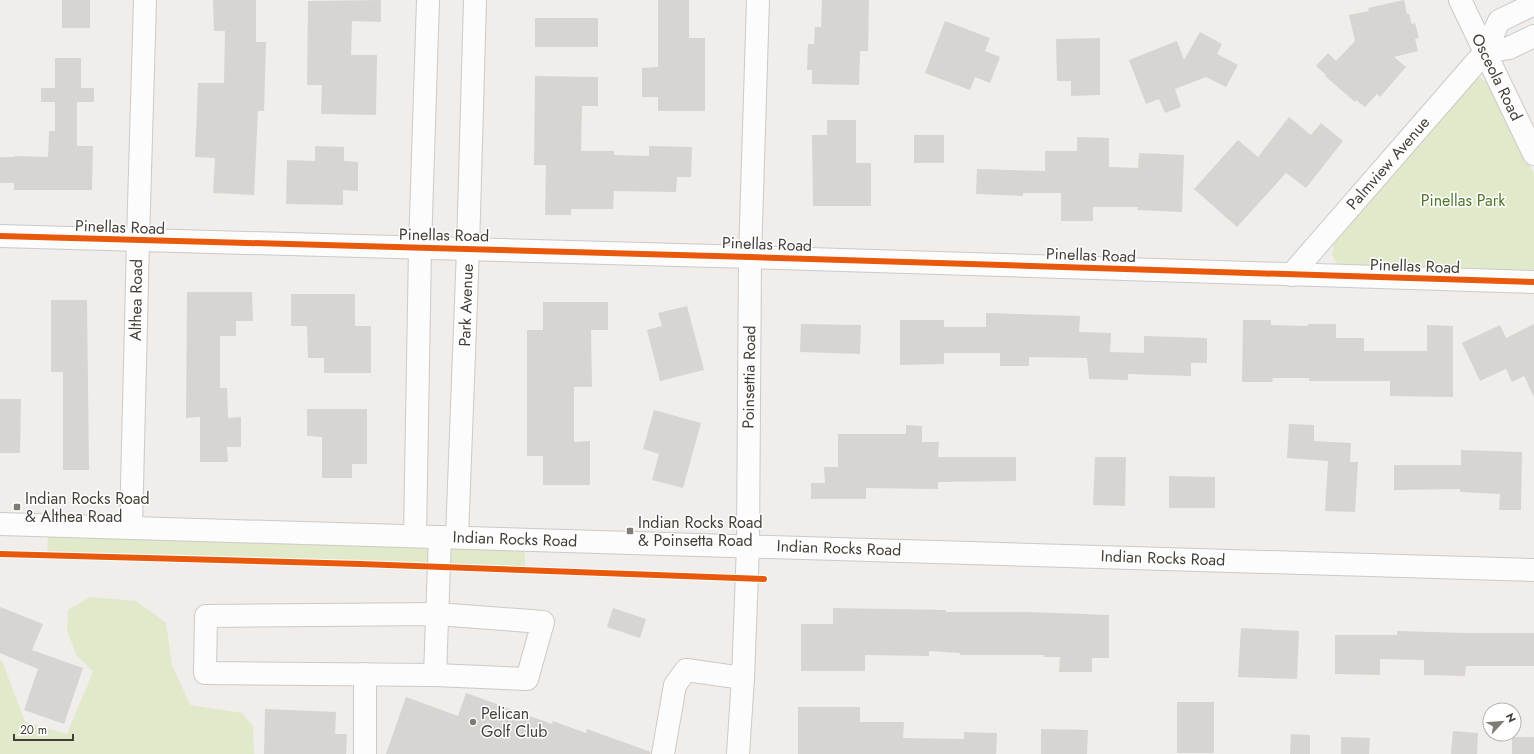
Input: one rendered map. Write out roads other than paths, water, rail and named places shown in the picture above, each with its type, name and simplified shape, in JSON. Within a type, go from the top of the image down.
[{"type":"street","name":"Althea Road","points":[[131,528],[145,0]]},
{"type":"street","points":[[415,536],[420,248],[428,0]]},
{"type":"street","name":"Park Avenue","points":[[435,675],[437,614],[448,537],[468,249],[475,0]]},
{"type":"street","name":"Poinsettia Road","points":[[738,754],[743,678],[748,546],[750,257],[758,0]]},
{"type":"street","name":"Osceola Road","points":[[1460,0],[1534,154]]},
{"type":"street","name":"Palmview Avenue","points":[[1291,275],[1485,52],[1498,21],[1534,4]]},
{"type":"street","points":[[1485,52],[1508,48],[1534,36]]},
{"type":"street","name":"Pinellas Road","points":[[0,236],[750,257],[1534,282]]},
{"type":"street","name":"Indian Rocks Road","points":[[0,524],[1534,570]]},
{"type":"street","points":[[437,614],[543,622],[528,679],[435,675],[205,673],[206,616],[437,614]]},
{"type":"street","points":[[663,754],[675,685],[686,670],[743,678]]},
{"type":"street","points":[[365,674],[365,754]]},
{"type":"place","name":"Indian Rocks Road & Althea Road","points":[[17,507]]},
{"type":"place","name":"Indian Rocks Road & Poinsetta Road","points":[[630,531]]},
{"type":"place","name":"Pelican Golf Club","points":[[473,722]]},
{"type":"park label","name":"Pinellas Park","points":[[1463,200]]}]
